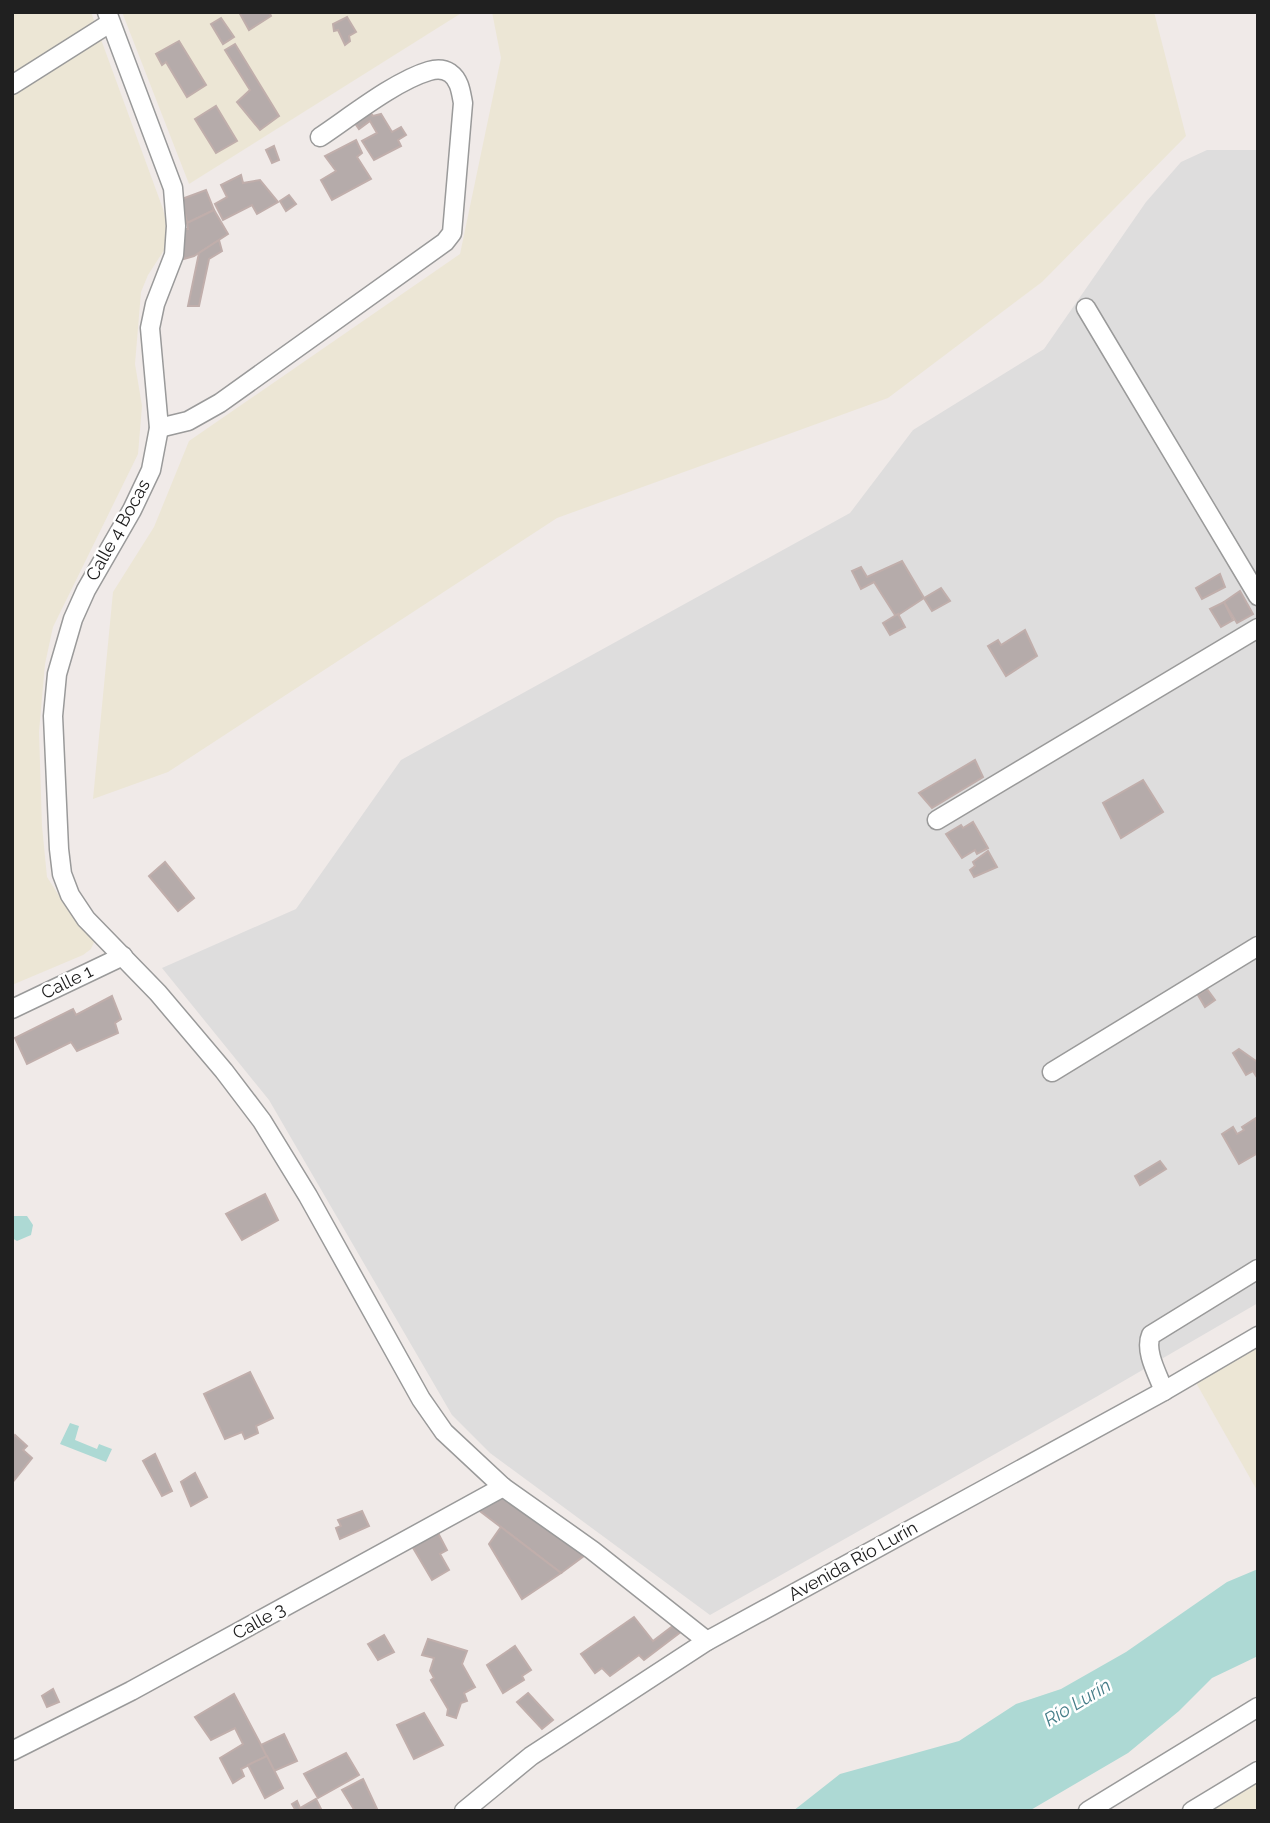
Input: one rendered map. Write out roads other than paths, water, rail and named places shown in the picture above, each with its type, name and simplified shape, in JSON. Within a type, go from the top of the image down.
[{"type":"street","points":[[12,85],[108,18]]},
{"type":"street","name":"Calle 4 Bocas","points":[[108,18],[173,188],[176,226],[174,255],[155,304],[150,328],[159,428],[151,470],[132,510],[86,590],[57,674],[53,716],[62,874],[70,895],[86,919],[158,993],[216,1061],[262,1121],[308,1196],[421,1399],[444,1432],[503,1487],[592,1550],[708,1641]]},
{"type":"street","points":[[159,428],[188,421],[220,403],[445,242],[452,233],[463,103],[460,89],[451,74],[442,70],[430,70],[394,88],[320,137]]},
{"type":"street","points":[[1086,308],[1258,596]]},
{"type":"street","points":[[937,820],[1258,628]]},
{"type":"street","points":[[1052,1072],[1258,946]]},
{"type":"street","name":"Calle 1","points":[[12,1009],[122,956]]},
{"type":"street","points":[[1164,1391],[1149,1351],[1148,1341],[1151,1335],[1258,1269]]},
{"type":"street","name":"Avenida Río Lurín","points":[[464,1811],[531,1756],[708,1641],[1164,1391],[1258,1336]]},
{"type":"street","name":"Calle 3","points":[[12,1751],[131,1691],[503,1487]]},
{"type":"street","points":[[1088,1811],[1258,1707]]},
{"type":"street","points":[[1192,1811],[1258,1771]]},
{"type":"water","points":[[12,1216],[27,1216],[33,1225],[31,1235],[17,1241],[12,1238]]},
{"type":"water","points":[[70,1423],[79,1426],[75,1440],[97,1449],[99,1444],[112,1449],[106,1462],[60,1444]]},
{"type":"water","name":"Río Lurín","points":[[1258,1569],[1258,1656],[1212,1678],[1179,1711],[1128,1753],[1029,1811],[793,1811],[840,1774],[959,1741],[1016,1704],[1061,1689],[1126,1652],[1227,1582]]}]
